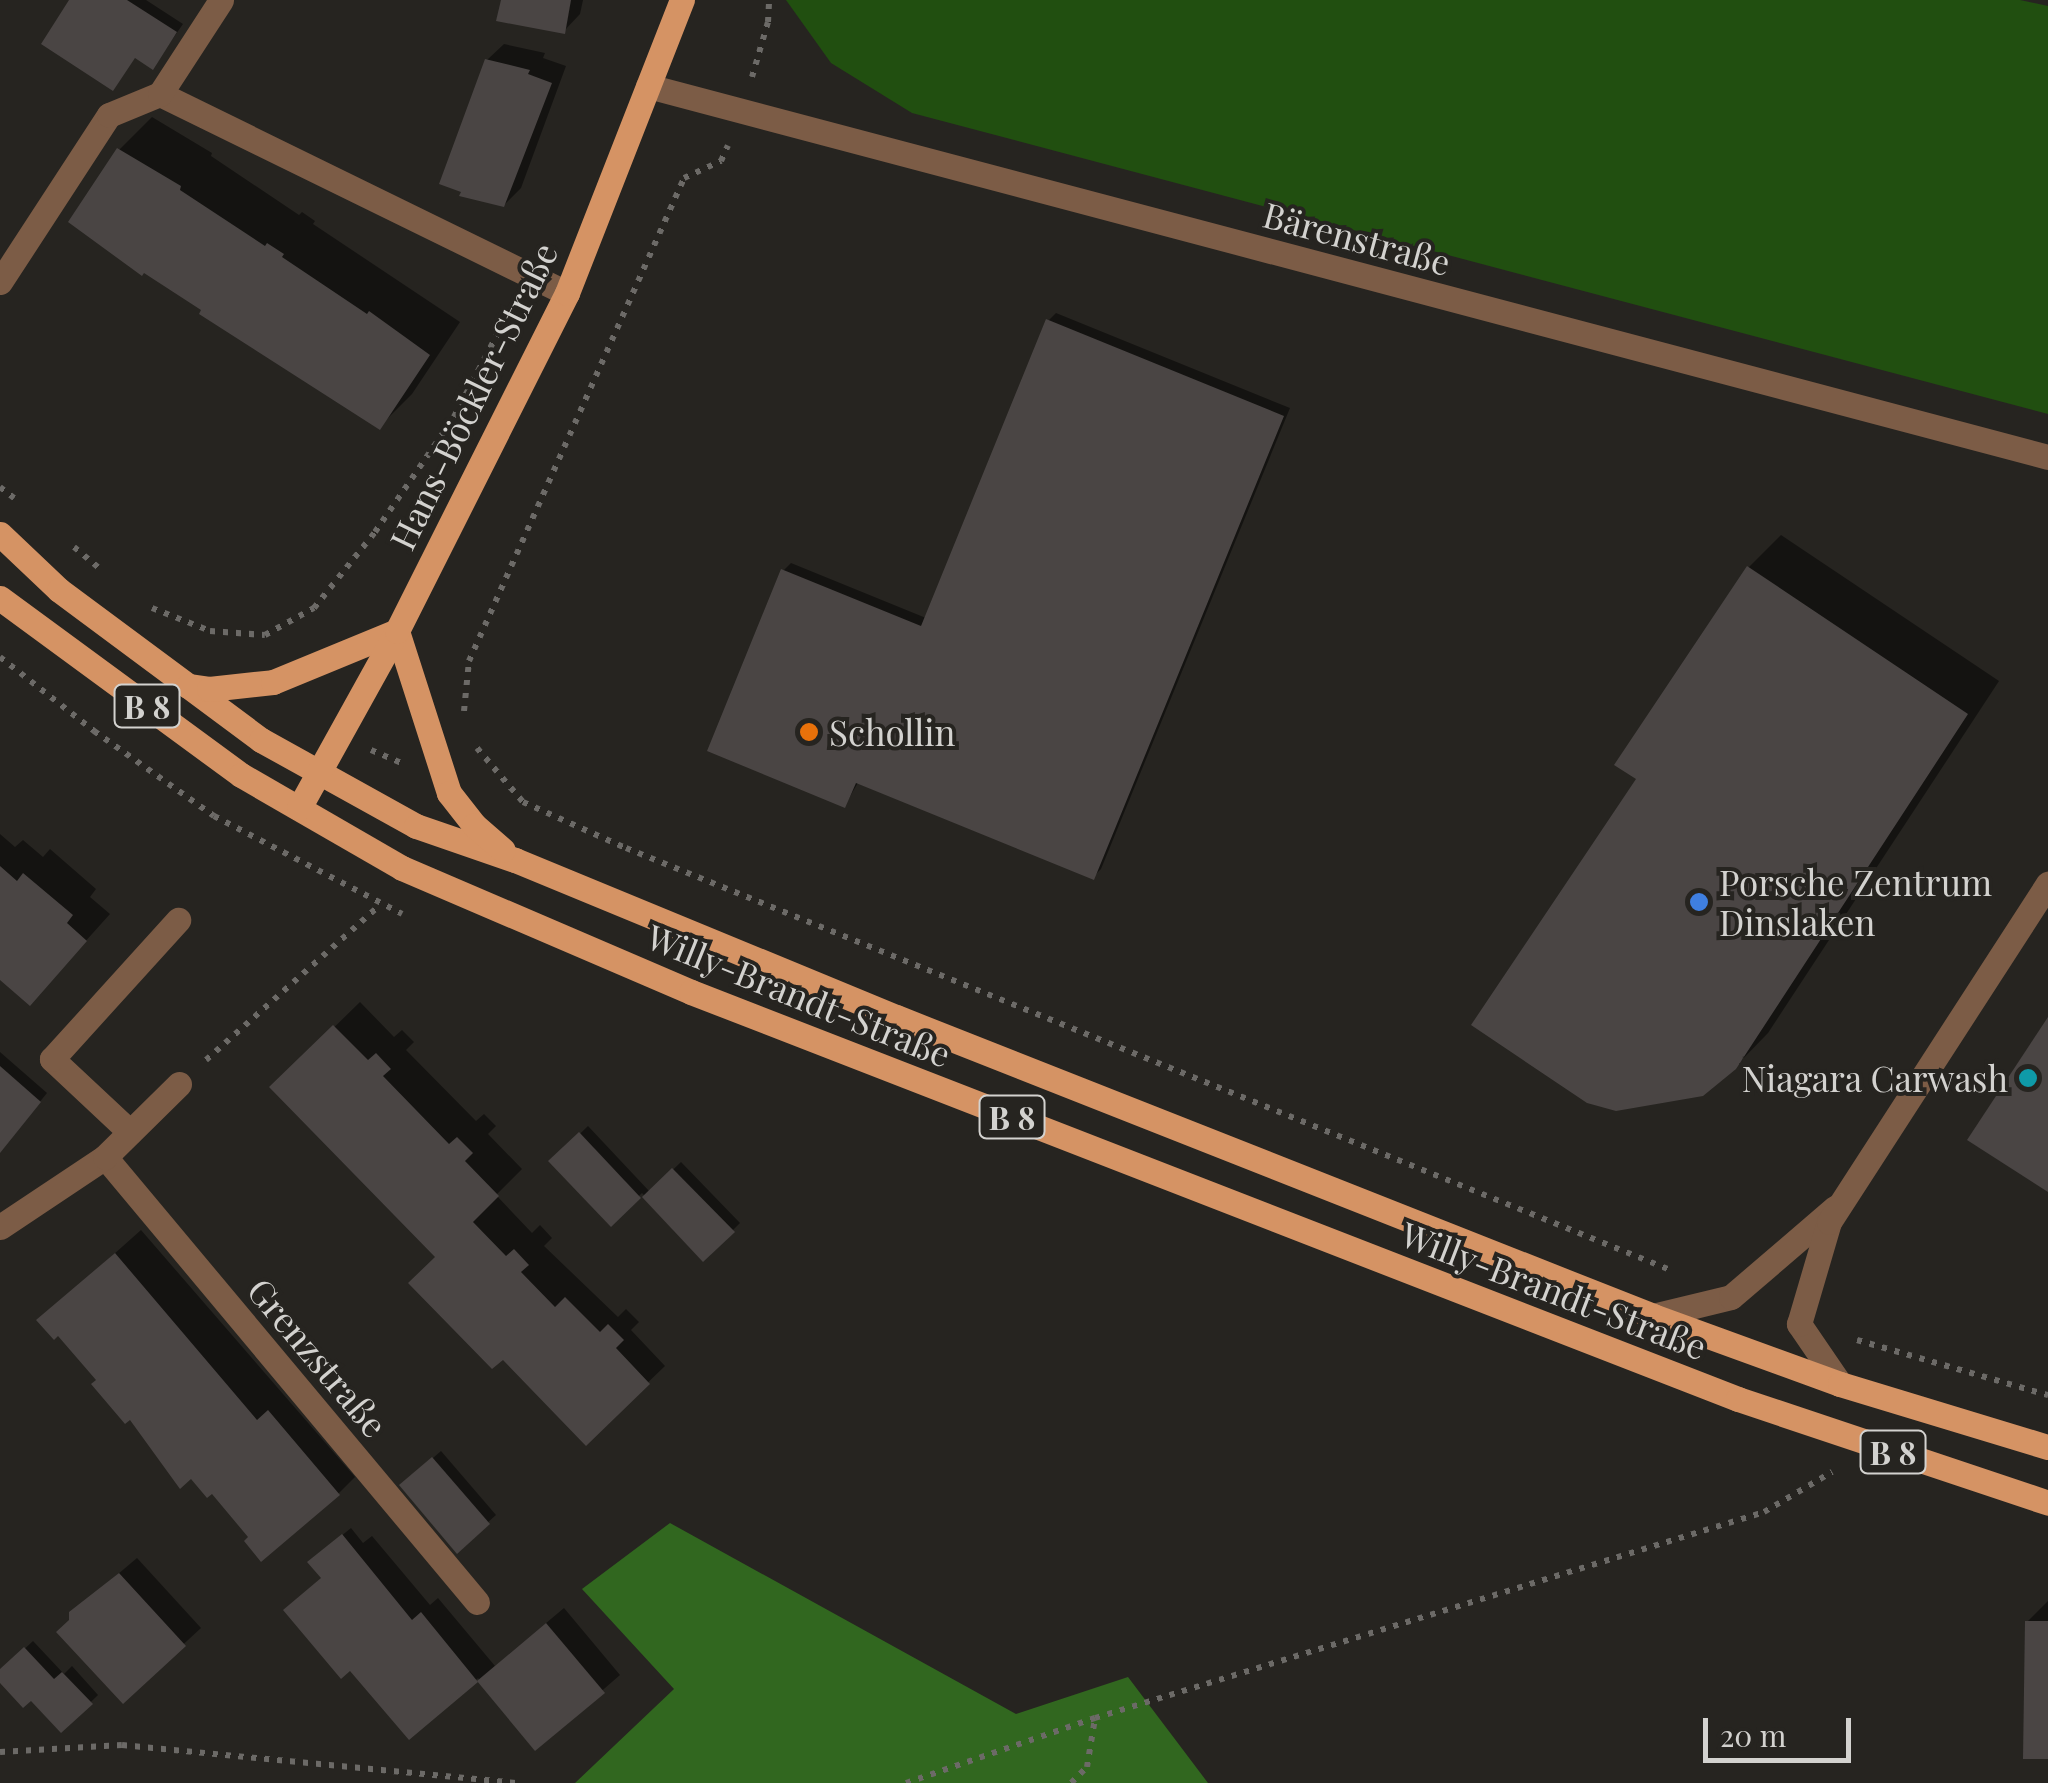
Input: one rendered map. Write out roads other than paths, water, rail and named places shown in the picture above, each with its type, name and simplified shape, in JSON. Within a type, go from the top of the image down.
[{"type":"main road","name":"Hans-Böckler-Straße","points":[[299,808],[397,631],[566,293],[682,0]]},
{"type":"main road","name":"B 8","points":[[0,534],[59,590],[185,686]]},
{"type":"main road","name":"Willy-Brandt-Straße","points":[[0,598],[241,775],[402,868],[691,992],[1738,1400],[2048,1504]]},
{"type":"main road","points":[[185,686],[209,689],[273,682],[397,631],[449,793],[474,825],[515,860]]},
{"type":"main road","name":"Willy-Brandt-Straße","points":[[185,686],[261,740],[416,826],[515,860],[896,1017],[1653,1316],[1840,1384]]},
{"type":"main road","name":"B 8","points":[[1840,1384],[2048,1446]]},
{"type":"street","points":[[0,282],[109,115],[160,94],[221,0]]},
{"type":"street","name":"Bärenstraße","points":[[648,86],[2048,456]]},
{"type":"street","points":[[160,94],[566,293]]},
{"type":"street","points":[[1840,1384],[1799,1324],[1836,1212],[2048,884]]},
{"type":"street","points":[[130,1132],[52,1059],[178,920]]},
{"type":"street","points":[[0,1228],[106,1157],[179,1084]]},
{"type":"street","name":"Grenzstraße","points":[[106,1157],[477,1602]]},
{"type":"street","points":[[1653,1316],[1732,1297],[1836,1212]]},
{"type":"place","name":"Schollin","points":[[809,732]]},
{"type":"place","name":"Porsche Zentrum Dinslaken","points":[[1699,902]]},
{"type":"place","name":"Niagara Carwash","points":[[2028,1078]]}]
